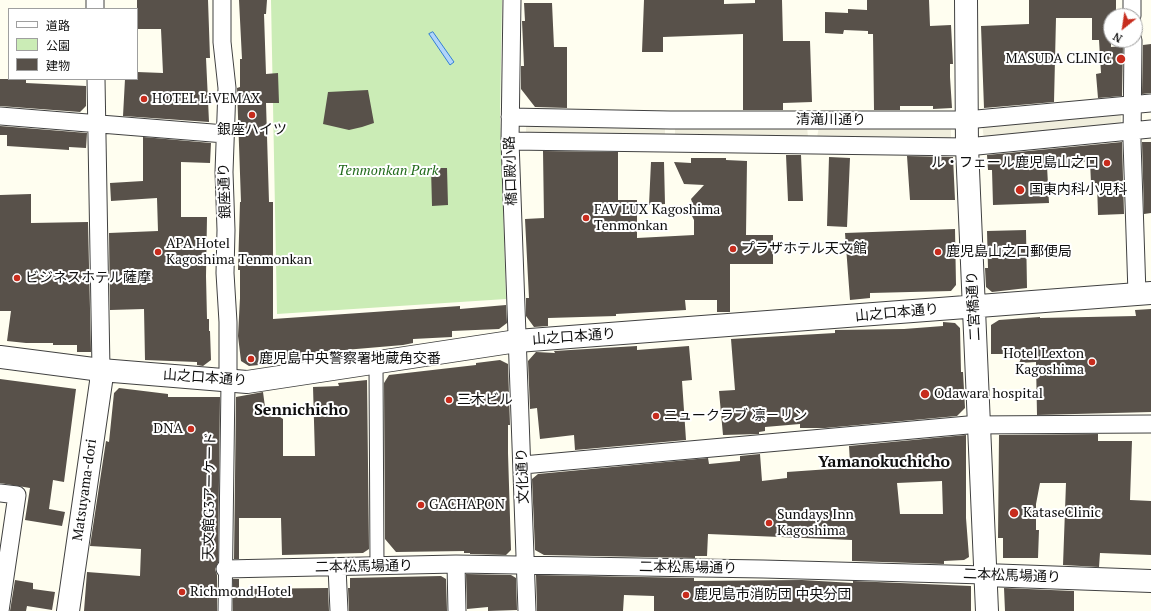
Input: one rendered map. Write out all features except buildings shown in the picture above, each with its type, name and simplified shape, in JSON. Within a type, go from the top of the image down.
[{"type":"street","name":"銀座通り","points":[[222,0],[222,42],[227,88],[224,172],[228,382]]},
{"type":"street","name":"橋口殿小路","points":[[512,0],[510,141],[517,341]]},
{"type":"street","name":"二宮橋通り","points":[[966,0],[966,147],[986,611]]},
{"type":"street","points":[[1133,48],[1133,131],[1144,294]]},
{"type":"street","points":[[96,80],[101,370]]},
{"type":"street","name":"清滝川通り","points":[[510,117],[670,120],[966,120],[1151,103]]},
{"type":"street","points":[[0,116],[225,134]]},
{"type":"street","points":[[669,144],[670,120]]},
{"type":"street","points":[[813,145],[815,120]]},
{"type":"street","name":"清滝川通り","points":[[510,141],[966,147],[1151,129]]},
{"type":"street","name":"山之口本通り","points":[[0,358],[101,370],[228,382],[255,382],[517,341],[1144,294]]},
{"type":"street","name":"文化通り","points":[[517,341],[523,465],[527,611]]},
{"type":"street","points":[[376,364],[377,566]]},
{"type":"street","name":"Matsuyama-dori","points":[[68,611],[101,382],[101,370]]},
{"type":"street","name":"天文館G3アーケード","points":[[225,611],[228,382]]},
{"type":"street","points":[[523,465],[979,425],[1151,424]]},
{"type":"street","points":[[0,493],[17,496],[0,611]]},
{"type":"street","points":[[456,564],[457,611]]},
{"type":"street","name":"二本松馬場通り","points":[[225,569],[456,564],[526,567],[763,569],[1151,581]]},
{"type":"street","points":[[337,567],[339,611]]},
{"type":"green space","name":"Tenmonkan Park","points":[[271,0],[502,0],[500,117],[506,299],[277,314]]},
{"type":"shaded area","points":[[1121,114],[1121,123],[984,139],[982,124]]},
{"type":"shaded area","points":[[526,122],[665,128],[665,134],[664,138],[526,137]]},
{"type":"shaded area","points":[[807,127],[808,137],[675,136],[675,128]]},
{"type":"shaded area","points":[[819,127],[951,127],[951,141],[817,137]]},
{"type":"water","points":[[433,32],[454,62],[450,65],[429,34]]},
{"type":"place","name":"MASUDA CLINIC","points":[[1121,59]]},
{"type":"place","name":"HOTEL LiVEMAX","points":[[144,99]]},
{"type":"place","name":"銀座ハイツ","points":[[252,115]]},
{"type":"place","name":"ル・フェール鹿児島山之口","points":[[1107,163]]},
{"type":"place","name":"国東内科小児科","points":[[1020,190]]},
{"type":"place","name":"FAV LUX Kagoshima Tenmonkan","points":[[586,218]]},
{"type":"place","name":"プラザホテル天文館","points":[[733,249]]},
{"type":"place","name":"APA Hotel Kagoshima Tenmonkan","points":[[158,252]]},
{"type":"place","name":"鹿児島山之口郵便局","points":[[938,252]]},
{"type":"place","name":"ビジネスホテル薩摩","points":[[17,278]]},
{"type":"place","name":"鹿児島中央警察署地蔵角交番","points":[[251,359]]},
{"type":"place","name":"Hotel Lexton Kagoshima","points":[[1092,362]]},
{"type":"place","name":"Odawara hospital","points":[[925,394]]},
{"type":"place","name":"三木ビル","points":[[449,400]]},
{"type":"place","name":"ニュークラブ 凛－リン","points":[[656,416]]},
{"type":"place","name":"DNA","points":[[191,429]]},
{"type":"place","name":"GACHAPON","points":[[421,505]]},
{"type":"place","name":"KataseClinic","points":[[1014,513]]},
{"type":"place","name":"Sundays Inn Kagoshima","points":[[769,523]]},
{"type":"place","name":"Richmond Hotel","points":[[182,592]]},
{"type":"place","name":"鹿児島市消防団 中央分団","points":[[686,595]]},
{"type":"district","name":"Sennichicho","points":[[301,410]]},
{"type":"district","name":"Yamanokuchicho","points":[[884,462]]}]
